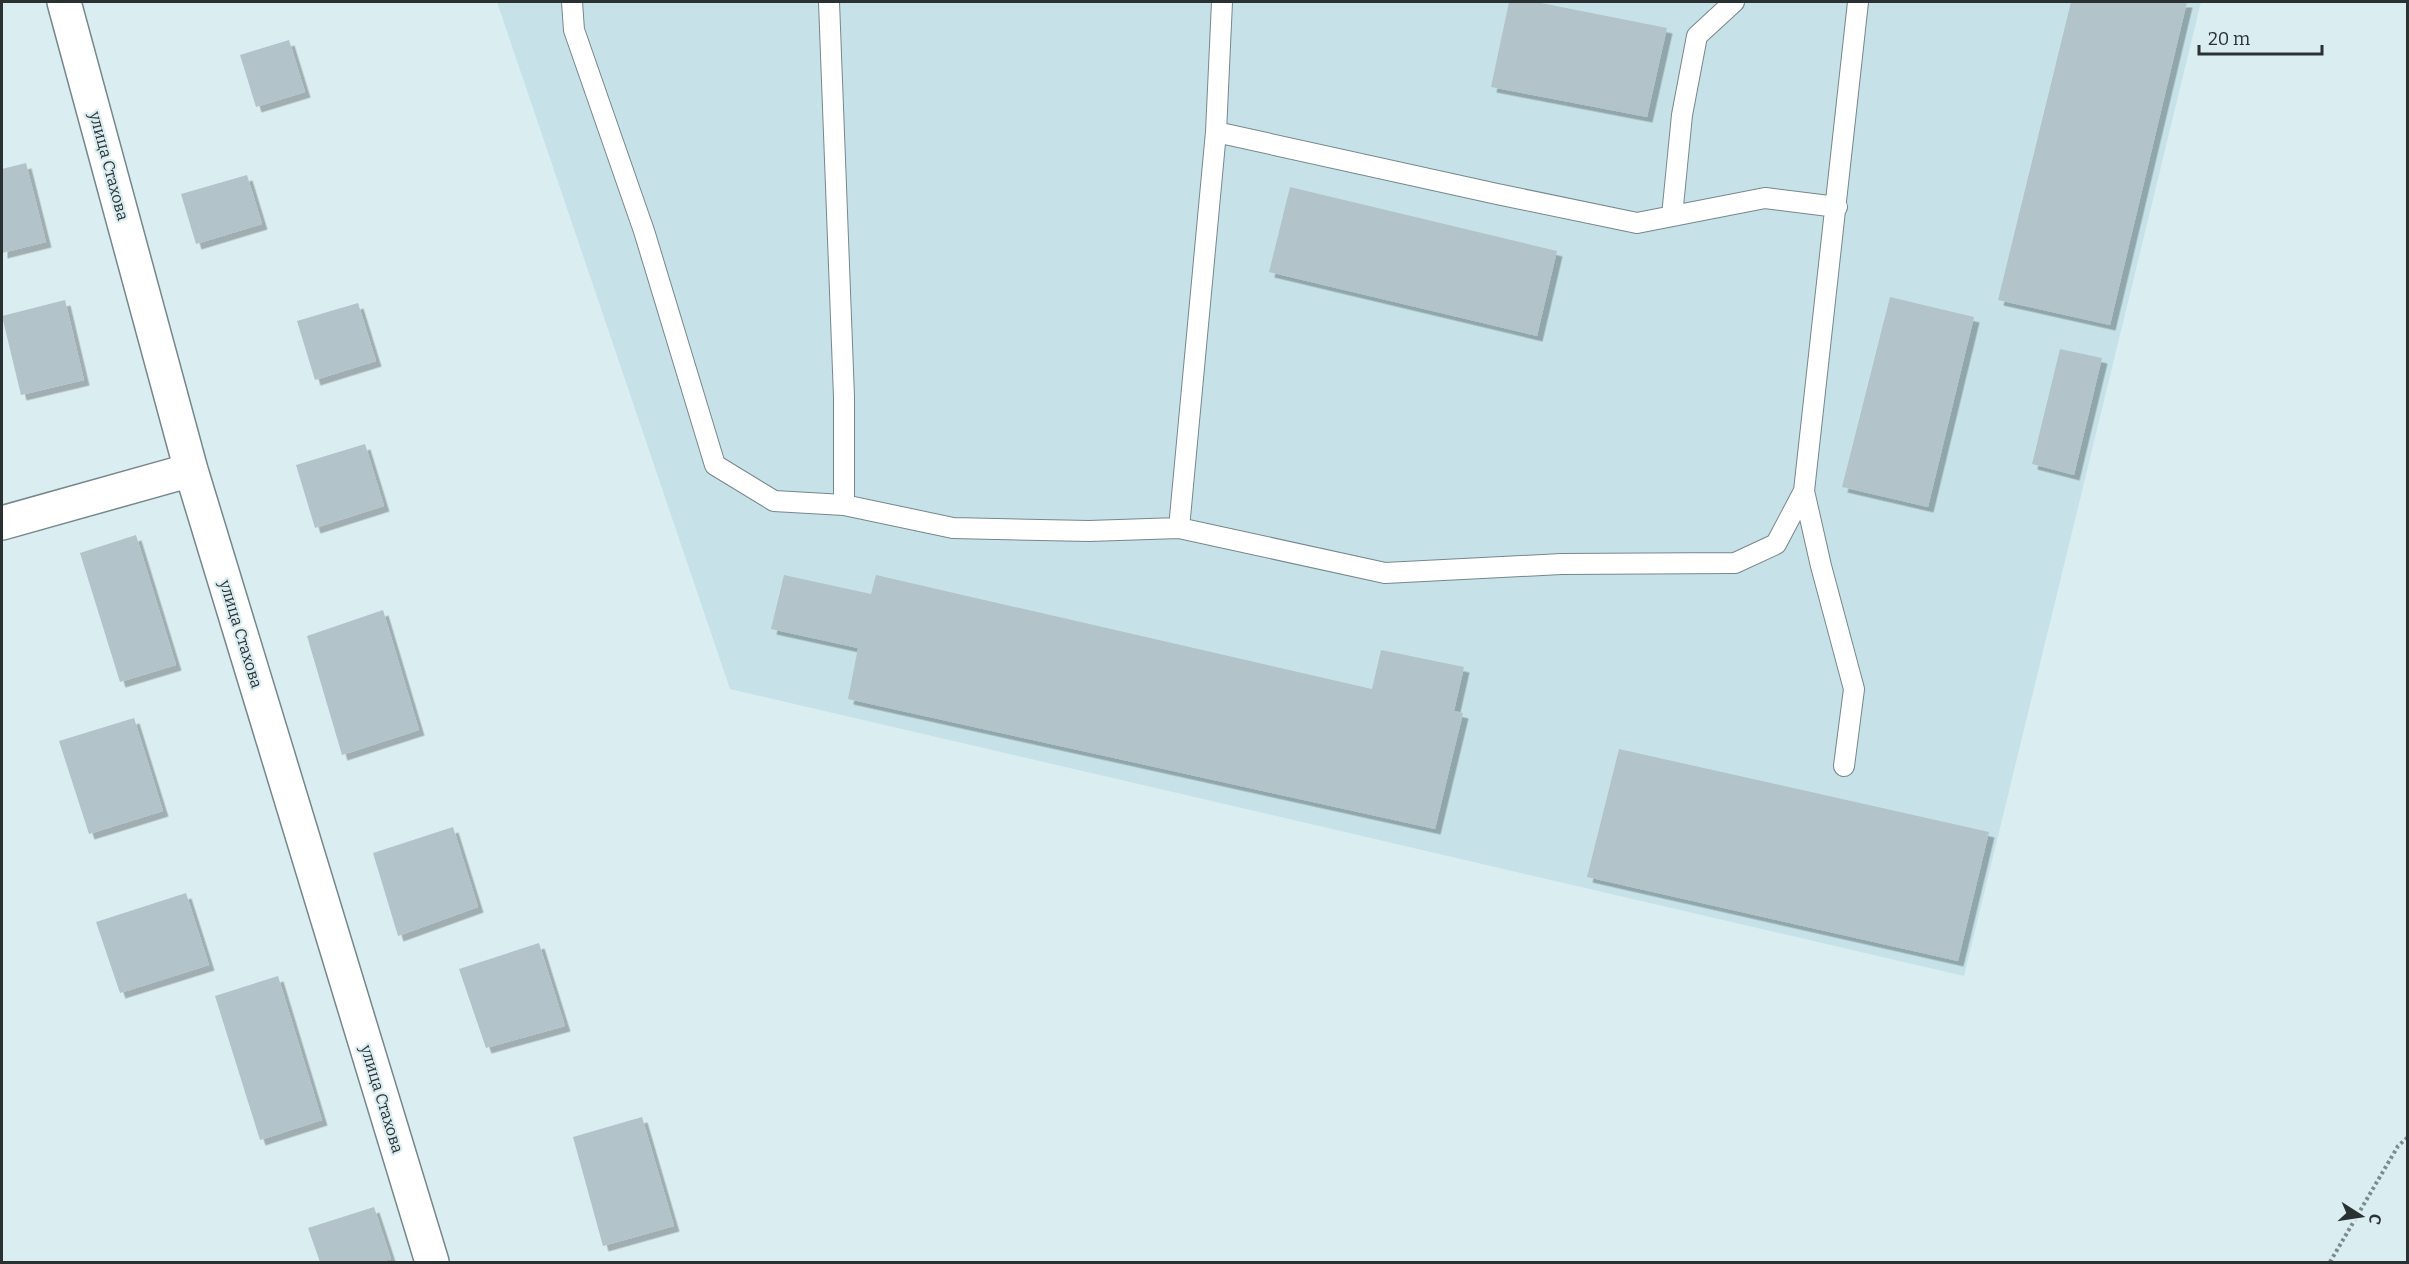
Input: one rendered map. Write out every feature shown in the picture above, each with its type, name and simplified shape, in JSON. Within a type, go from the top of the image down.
[{"type":"street","name":"улица Стахова","points":[[64,2],[191,470],[432,1263]]},
{"type":"street","points":[[2,523],[191,470]]},
{"type":"lane","points":[[572,2],[574,30],[644,231],[715,465],[774,501],[844,505],[953,528],[1089,531],[1179,528],[1385,573],[1561,564],[1735,563],[1776,544],[1804,491]]},
{"type":"lane","points":[[829,2],[838,195],[844,505]]},
{"type":"lane","points":[[1179,528],[1216,132],[1222,2]]},
{"type":"lane","points":[[1672,216],[1682,115],[1697,36],[1734,2]]},
{"type":"lane","points":[[1844,766],[1854,688],[1821,566],[1804,491],[1858,2]]},
{"type":"lane","points":[[1216,132],[1637,223],[1765,198],[1837,207]]},
{"type":"path","points":[[2330,1263],[2398,1146],[2408,1137]]},
{"type":"shaded area","points":[[497,2],[2201,2],[1964,976],[730,689]]},
{"type":"building","points":[[1509,2],[1536,2],[1667,28],[1647,117],[1491,87]]},
{"type":"building","points":[[2071,2],[2187,2],[2110,325],[1998,300]]},
{"type":"building","points":[[289,40],[305,92],[256,107],[240,55]]},
{"type":"building","points":[[26,163],[46,242],[2,253],[2,169]]},
{"type":"building","points":[[247,175],[262,224],[196,244],[181,194]]},
{"type":"building","points":[[1290,187],[1557,251],[1537,336],[1269,272]]},
{"type":"building","points":[[1890,297],[1974,317],[1928,507],[1842,487]]},
{"type":"building","points":[[65,300],[84,380],[21,395],[2,316]]},
{"type":"building","points":[[358,303],[376,361],[315,380],[297,321]]},
{"type":"building","points":[[2060,349],[2102,358],[2074,475],[2032,464]]},
{"type":"building","points":[[365,444],[384,506],[315,528],[296,465]]},
{"type":"building","points":[[136,535],[176,665],[120,682],[80,553]]},
{"type":"building","points":[[784,575],[871,594],[876,575],[1372,689],[1381,650],[1464,667],[1454,711],[1463,713],[1435,829],[848,699],[858,648],[771,629]]},
{"type":"building","points":[[383,610],[419,730],[342,755],[307,636]]},
{"type":"building","points":[[134,718],[163,811],[89,834],[59,741]]},
{"type":"building","points":[[1619,749],[1989,832],[1958,961],[1587,877]]},
{"type":"building","points":[[453,827],[478,907],[398,936],[373,853]]},
{"type":"building","points":[[186,893],[209,965],[120,993],[96,922]]},
{"type":"building","points":[[539,943],[565,1026],[486,1048],[459,969]]},
{"type":"building","points":[[278,976],[322,1120],[260,1140],[215,996]]},
{"type":"building","points":[[642,1117],[674,1226],[603,1246],[573,1137]]},
{"type":"building","points":[[374,1207],[391,1259],[381,1262],[320,1262],[308,1228]]}]
